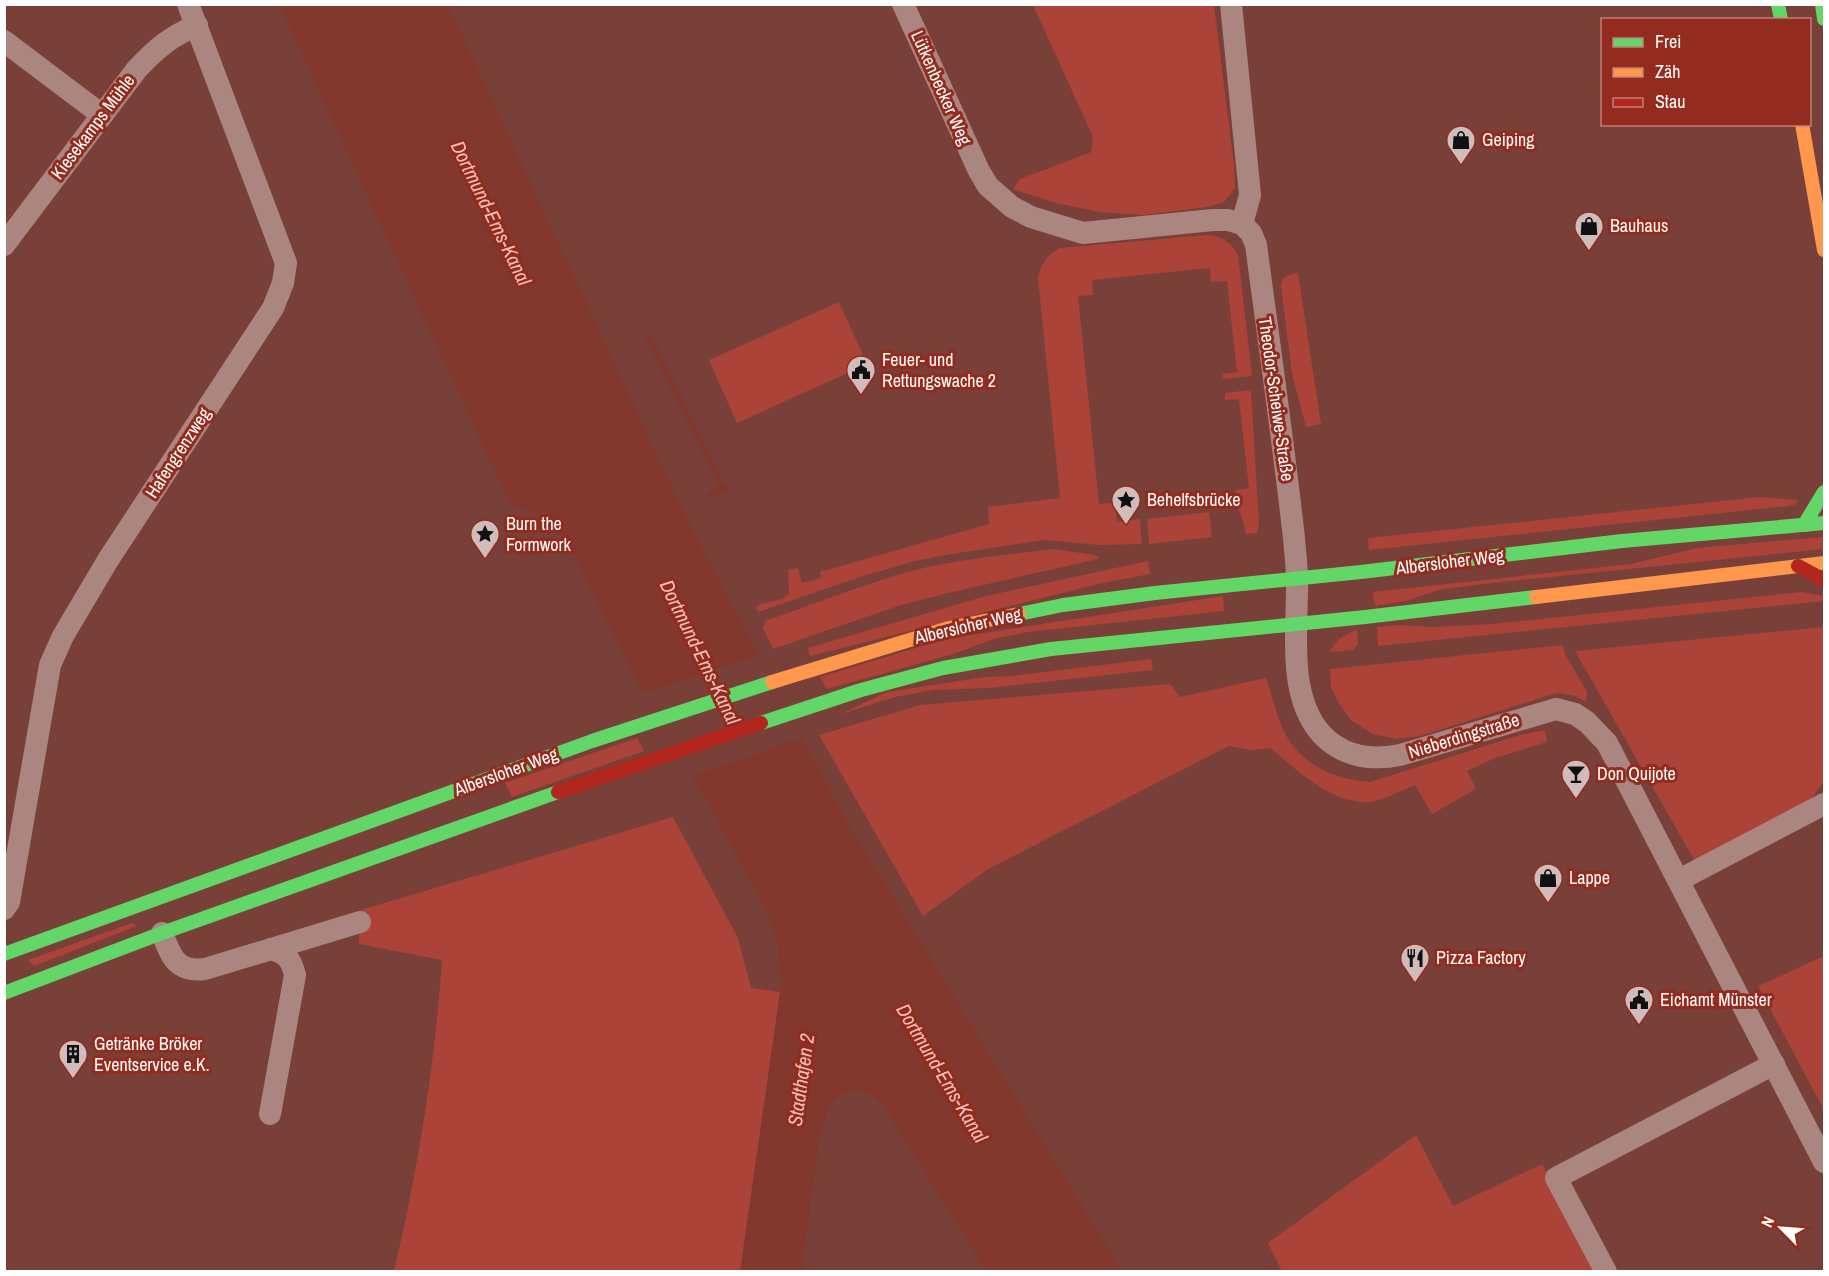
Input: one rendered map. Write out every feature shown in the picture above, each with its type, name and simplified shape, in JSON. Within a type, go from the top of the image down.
[{"type":"main road","points":[[1822,4],[1824,19]]},
{"type":"main road","points":[[1802,126],[1824,250]]},
{"type":"main road","points":[[1804,525],[1824,492]]},
{"type":"main road","name":"Albersloher Weg","points":[[8,984],[156,916],[636,727],[812,669],[949,628],[1063,605],[1155,593],[1297,579],[1622,540],[1824,523]]},
{"type":"main road","name":"Albersloher Weg","points":[[4,954],[156,916],[654,759],[829,701],[943,668],[1051,649],[1295,624],[1824,563]]},
{"type":"main road","points":[[1798,566],[1824,580]]},
{"type":"street","name":"Lütkenbecker Weg","points":[[903,4],[979,171],[988,186],[1012,207],[1031,217],[1083,233],[1213,220],[1228,220],[1242,224]]},
{"type":"street","points":[[1231,4],[1250,195],[1242,224]]},
{"type":"street","name":"Kiesekamps Mühle","points":[[4,245],[137,69],[156,48],[174,35],[193,15]]},
{"type":"street","name":"Hafengrenzweg","points":[[4,909],[9,902],[50,665],[108,560],[273,309],[283,283],[286,263],[193,15]]},
{"type":"street","points":[[4,41],[102,115]]},
{"type":"street","name":"Theodor-Scheiwe-Straße","points":[[1242,224],[1251,233],[1256,244],[1286,465],[1297,579]]},
{"type":"street","name":"Nieberdingstraße","points":[[1297,579],[1295,624],[1302,694],[1307,710],[1318,729],[1333,744],[1348,753],[1365,758],[1400,755],[1556,710],[1575,714],[1587,722],[1607,743],[1824,1162]]},
{"type":"street","points":[[1679,880],[1824,804]]},
{"type":"street","points":[[156,916],[170,952],[179,966],[193,971],[360,922]]},
{"type":"street","points":[[270,1114],[295,975],[291,961],[284,953],[271,949]]},
{"type":"street","points":[[1606,1272],[1556,1178],[1774,1064]]},
{"type":"shaded area","points":[[1033,5],[1214,5],[1234,165],[1235,188],[1224,202],[1207,207],[1144,215],[1100,212],[1056,203],[1013,189],[1020,179],[1091,152],[1093,137]]},
{"type":"shaded area","points":[[1207,235],[1225,240],[1238,255],[1252,376],[1223,379],[1223,374],[1237,372],[1227,281],[1211,282],[1210,268],[1092,280],[1093,295],[1078,296],[1099,504],[1115,503],[1117,522],[1140,519],[1142,544],[1099,545],[1045,540],[945,555],[860,577],[758,612],[757,605],[782,599],[789,594],[788,570],[798,568],[802,583],[821,578],[820,572],[989,524],[988,507],[1060,498],[1038,278],[1043,264],[1060,248]]},
{"type":"shaded area","points":[[1298,273],[1321,424],[1306,427],[1292,374],[1281,286],[1286,276]]},
{"type":"shaded area","points":[[839,302],[867,364],[737,423],[709,360]]},
{"type":"shaded area","points":[[1251,390],[1259,525],[1257,533],[1246,534],[1235,490],[1249,488],[1239,399],[1225,400],[1225,393]]},
{"type":"shaded area","points":[[1760,497],[1799,500],[1794,505],[1779,507],[1369,550],[1368,538]]},
{"type":"shaded area","points":[[1209,512],[1212,537],[1149,544],[1147,519]]},
{"type":"shaded area","points":[[1824,537],[1824,549],[1491,583],[1438,590],[1406,601],[1375,606],[1373,592],[1631,564],[1697,548]]},
{"type":"shaded area","points":[[1054,549],[1099,557],[901,605],[773,649],[763,628],[765,621],[851,590],[922,568]]},
{"type":"shaded area","points":[[1148,561],[1150,574],[1098,584],[810,656],[808,648],[986,596]]},
{"type":"shaded area","points":[[1802,592],[1824,596],[1824,601],[1378,646],[1377,627],[1493,624]]},
{"type":"shaded area","points":[[1223,596],[1224,611],[1028,632],[997,638],[950,655],[827,689],[820,677],[945,639]]},
{"type":"shaded area","points":[[1824,627],[1824,781],[1812,798],[1696,863],[1575,651]]},
{"type":"shaded area","points":[[1357,630],[1358,644],[1353,650],[1330,652],[1341,638]]},
{"type":"shaded area","points":[[1563,645],[1565,654],[1587,692],[1586,702],[1575,696],[1557,693],[1420,736],[1396,739],[1373,734],[1352,721],[1340,705],[1331,687],[1330,669]]},
{"type":"shaded area","points":[[1151,659],[1153,670],[989,688],[933,690],[895,697],[841,714],[887,692],[985,677],[1012,676]]},
{"type":"shaded area","points":[[1266,678],[1282,726],[1296,750],[1314,765],[1347,779],[1370,782],[1520,735],[1545,730],[1547,742],[1495,758],[1467,771],[1476,789],[1432,814],[1415,785],[1378,800],[1352,801],[1339,797],[1314,783],[1270,748],[1251,750],[1229,746],[988,869],[923,916],[819,735],[920,705],[1170,684],[1180,697]]},
{"type":"shaded area","points":[[637,738],[644,751],[512,797],[505,783]]},
{"type":"shaded area","points":[[673,817],[738,938],[751,988],[780,992],[740,1271],[394,1271],[411,1194],[424,1117],[435,1039],[442,960],[359,944],[361,910]]},
{"type":"shaded area","points":[[132,923],[137,926],[34,966],[28,960]]},
{"type":"shaded area","points":[[1824,956],[1824,1110],[1758,986]]},
{"type":"shaded area","points":[[1416,1135],[1453,1206],[1542,1164],[1600,1271],[1282,1271],[1268,1243]]},
{"type":"water","points":[[279,5],[448,5],[683,511],[844,817],[1122,1271],[986,1271],[881,1102],[870,1093],[855,1090],[834,1099],[828,1109],[820,1134],[801,1271],[741,1271],[781,987],[777,937],[760,898],[668,732],[645,696],[569,546],[544,520],[510,504]]},
{"type":"pier","points":[[761,654],[805,737],[689,777],[666,733],[654,718],[641,694]]},
{"type":"waterway","points":[[649,338],[724,489]]},
{"type":"waterway","points":[[711,495],[727,488]]},
{"type":"traffic: fast","points":[[1778,4],[1781,18]]},
{"type":"traffic: fast","points":[[1822,4],[1824,19]]},
{"type":"traffic: fast","points":[[1804,525],[1824,492]]},
{"type":"traffic: fast","points":[[1019,614],[1063,605],[1155,593],[1361,572],[1622,541],[1824,523]]},
{"type":"traffic: fast","points":[[761,723],[861,690],[943,668],[1051,649],[1536,597]]},
{"type":"traffic: fast","points":[[4,954],[592,741],[772,682]]},
{"type":"traffic: fast","points":[[4,993],[162,933],[558,792]]},
{"type":"traffic: slow","points":[[1802,126],[1824,250]]},
{"type":"traffic: slow","points":[[1536,597],[1824,563]]},
{"type":"traffic: slow","points":[[772,682],[949,628],[1019,614]]},
{"type":"traffic: jam","points":[[1798,566],[1824,580]]},
{"type":"traffic: jam","points":[[558,792],[761,723]]},
{"type":"place","name":"Geiping","points":[[1461,166]]},
{"type":"place","name":"Bauhaus","points":[[1589,252]]},
{"type":"place","name":"Feuer- und Rettungswache 2","points":[[861,396]]},
{"type":"place","name":"Behelfsbrücke","points":[[1126,526]]},
{"type":"place","name":"Burn the Formwork","points":[[485,560]]},
{"type":"place","name":"Don Quijote","points":[[1576,800]]},
{"type":"place","name":"Lappe","points":[[1548,904]]},
{"type":"place","name":"Pizza Factory","points":[[1415,984]]},
{"type":"place","name":"Eichamt Münster","points":[[1639,1026]]},
{"type":"place","name":"Getränke Bröker Eventservice e.K.","points":[[73,1080]]},
{"type":"water label","name":"Dortmund-Ems-Kanal","points":[[491,213]]},
{"type":"water label","name":"Dortmund-Ems-Kanal","points":[[700,652]]},
{"type":"water label","name":"Dortmund-Ems-Kanal","points":[[942,1073]]},
{"type":"water label","name":"Stadthafen 2","points":[[801,1080]]}]
